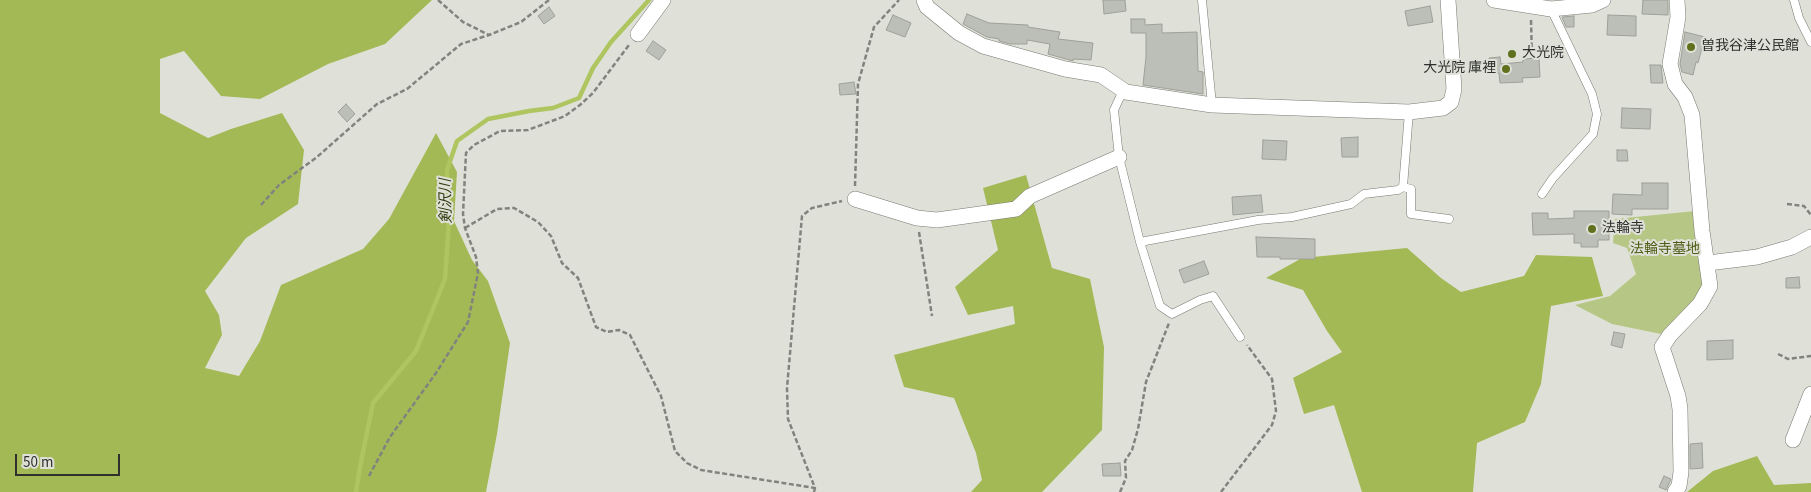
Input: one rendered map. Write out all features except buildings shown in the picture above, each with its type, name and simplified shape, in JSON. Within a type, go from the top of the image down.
[{"type":"street","points":[[638,34],[663,0]]},
{"type":"street","points":[[924,0],[927,7],[959,33],[983,46],[1064,69],[1101,75],[1126,92],[1212,105],[1409,112],[1443,108],[1451,102],[1454,89],[1448,0]]},
{"type":"street","points":[[1494,0],[1551,9],[1592,5],[1603,0]]},
{"type":"street","points":[[1675,492],[1679,486],[1681,472],[1680,409],[1678,396],[1662,347],[1670,335],[1700,304],[1710,286],[1702,231],[1692,115],[1685,97],[1675,84],[1670,64],[1678,17],[1677,0]]},
{"type":"street","points":[[855,199],[917,218],[937,220],[1016,209],[1030,196],[1118,157]]},
{"type":"street","points":[[1708,263],[1757,257],[1792,247],[1811,237]]},
{"type":"street","points":[[1793,440],[1811,394]]},
{"type":"lane","points":[[1202,0],[1212,105]]},
{"type":"lane","points":[[1794,0],[1799,18],[1811,42]]},
{"type":"lane","points":[[1542,194],[1559,171],[1593,134],[1597,114],[1592,94],[1551,9]]},
{"type":"lane","points":[[1126,92],[1120,97],[1114,110],[1118,157],[1140,242],[1160,306],[1172,314],[1200,300],[1213,296],[1240,337]]},
{"type":"lane","points":[[1140,242],[1258,220],[1292,217],[1351,204],[1364,194],[1398,190],[1403,186],[1409,112]]},
{"type":"lane","points":[[1403,186],[1411,189],[1411,214],[1449,219]]},
{"type":"path","points":[[438,0],[462,22],[489,35]]},
{"type":"path","points":[[261,205],[279,185],[317,157],[377,104],[407,89],[461,44],[521,22],[549,0]]},
{"type":"path","points":[[814,492],[815,488],[788,420],[787,388],[802,216],[812,208],[855,199],[858,84],[874,27],[899,0]]},
{"type":"path","points":[[1530,6],[1532,59]]},
{"type":"path","points":[[369,476],[390,437],[436,373],[468,322],[478,273],[476,257],[465,228],[463,214],[466,153],[474,145],[500,131],[528,130],[565,116],[593,93],[638,34]]},
{"type":"path","points":[[1787,204],[1804,206],[1811,215]]},
{"type":"path","points":[[465,228],[497,209],[514,208],[538,222],[551,236],[562,264],[578,278],[596,327],[607,332],[619,330],[630,336],[661,396],[675,451],[688,463],[701,470],[815,488]]},
{"type":"path","points":[[917,218],[932,316]]},
{"type":"path","points":[[1120,492],[1126,478],[1125,461],[1132,450],[1138,429],[1146,382],[1166,334],[1172,314]]},
{"type":"path","points":[[1222,492],[1272,425],[1276,411],[1272,379],[1266,368],[1240,337]]},
{"type":"path","points":[[1778,354],[1788,359],[1811,356]]},
{"type":"green space","points":[[0,0],[432,0],[385,44],[328,64],[260,99],[221,96],[184,51],[160,59],[160,113],[208,138],[282,113],[304,150],[298,204],[246,238],[205,291],[219,315],[222,335],[205,368],[239,376],[260,341],[281,285],[363,249],[389,219],[436,133],[457,172],[454,221],[472,260],[488,281],[510,343],[497,434],[486,492],[0,492]]},
{"type":"green space","points":[[1026,175],[1052,268],[1090,279],[1104,347],[1102,430],[1042,492],[971,492],[982,480],[976,453],[954,398],[904,387],[894,355],[1015,324],[1013,306],[968,315],[955,287],[998,250],[983,188]]},
{"type":"green space","name":"法輪寺墓地","points":[[1695,211],[1706,286],[1695,302],[1661,334],[1612,324],[1575,305],[1610,296],[1636,274],[1627,248],[1613,243],[1615,219]]},
{"type":"green space","points":[[1407,248],[1441,278],[1461,292],[1524,276],[1536,255],[1592,257],[1603,296],[1551,306],[1541,384],[1525,422],[1477,443],[1473,492],[1362,492],[1334,405],[1304,414],[1293,378],[1342,352],[1327,331],[1303,290],[1266,278],[1302,258]]},
{"type":"green space","points":[[1757,456],[1774,485],[1811,483],[1811,492],[1687,492],[1713,471]]},
{"type":"waterway","name":"剣沢川","points":[[356,492],[373,403],[416,351],[445,279],[449,221],[447,170],[457,141],[488,119],[553,108],[579,98],[593,68],[611,42],[649,0]]},
{"type":"place","name":"曽我谷津公民館","points":[[1691,47]]},
{"type":"place","name":"大光院","points":[[1512,54]]},
{"type":"place","name":"大光院 庫裡","points":[[1506,69]]},
{"type":"place","name":"法輪寺","points":[[1592,229]]}]
